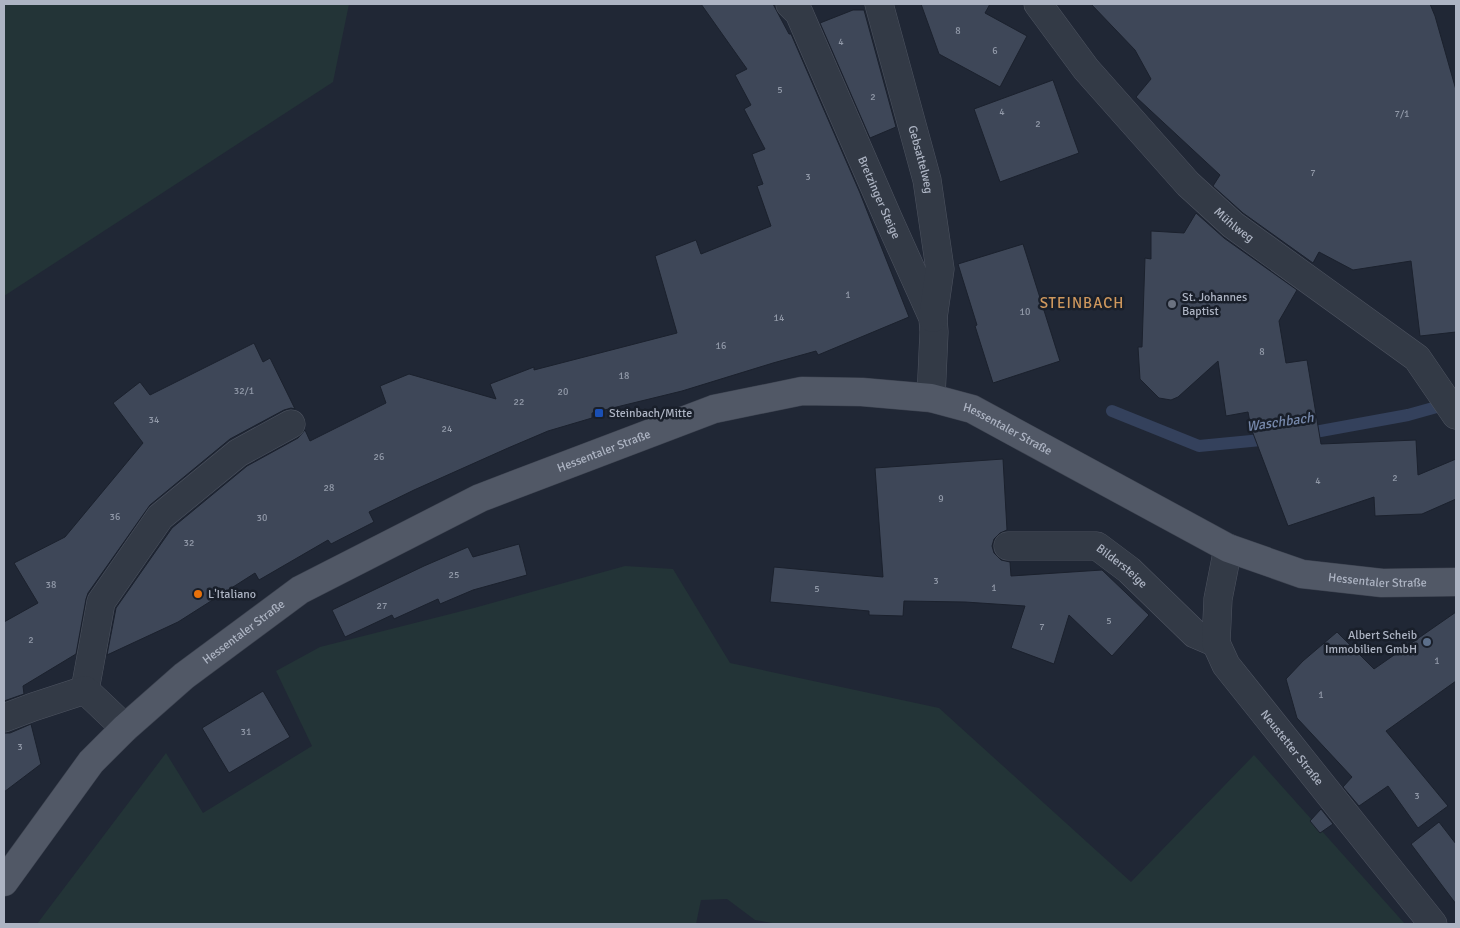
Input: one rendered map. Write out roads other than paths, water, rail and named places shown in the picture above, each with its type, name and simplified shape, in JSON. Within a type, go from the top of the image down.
[{"type":"main road","name":"Hessentaler Straße","points":[[4,882],[91,762],[125,728],[184,676],[300,590],[480,498],[714,409],[802,391],[862,392],[931,398],[972,409],[1228,548],[1302,574],[1382,583],[1456,582]]},
{"type":"street","name":"Bretzinger Steige","points":[[790,4],[800,13],[888,218],[934,318],[931,398]]},
{"type":"street","name":"Gebsattelweg","points":[[879,4],[927,180],[940,269],[934,318]]},
{"type":"street","name":"Mühlweg","points":[[1038,4],[1086,70],[1188,184],[1233,225],[1417,358],[1456,415]]},
{"type":"street","points":[[85,690],[101,602],[160,517],[238,453],[290,424]]},
{"type":"street","name":"Bildersteige","points":[[1008,546],[1097,546],[1129,570],[1195,634],[1216,643]]},
{"type":"street","name":"Neustetter Straße","points":[[1228,548],[1218,599],[1216,643],[1226,665],[1433,924]]},
{"type":"street","points":[[85,690],[125,728]]},
{"type":"street","points":[[4,718],[33,706],[85,690]]},
{"type":"waterway","name":"Waschbach","points":[[1304,434],[1408,415],[1451,403]]},
{"type":"waterway","name":"Waschbach","points":[[1112,411],[1199,446],[1272,439]]},
{"type":"place","name":"St. Johannes Baptist","points":[[1172,304]]},
{"type":"place","name":"Steinbach/Mitte","points":[[599,413]]},
{"type":"place","name":"L'Italiano","points":[[198,594]]},
{"type":"place","name":"Albert Scheib Immobilien GmbH","points":[[1427,642]]},
{"type":"district","name":"STEINBACH","points":[[1082,303]]}]
